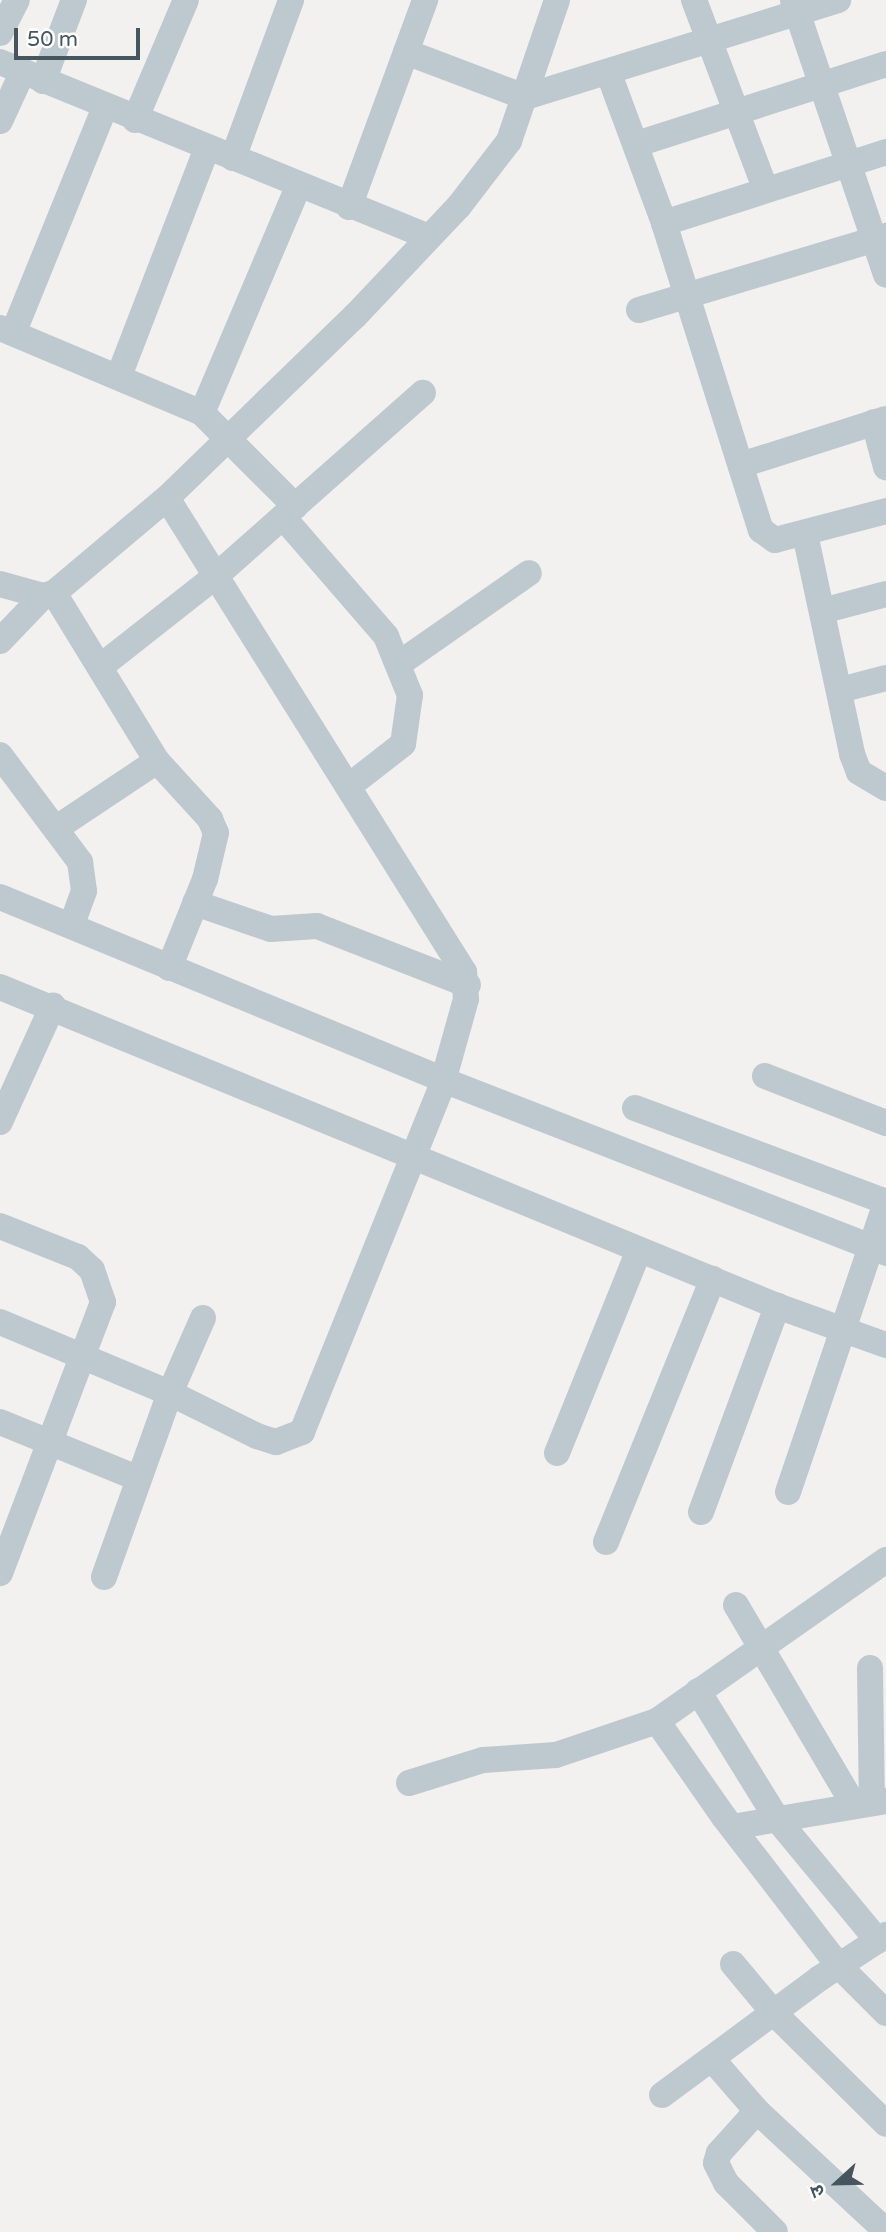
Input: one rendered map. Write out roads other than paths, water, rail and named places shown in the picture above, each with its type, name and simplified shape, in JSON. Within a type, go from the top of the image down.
[{"type":"street","points":[[0,33],[17,0]]},
{"type":"street","points":[[0,121],[22,71],[74,0]]},
{"type":"street","points":[[135,120],[186,0]]},
{"type":"street","points":[[233,158],[291,0]]},
{"type":"street","points":[[349,206],[425,0]]},
{"type":"street","points":[[0,641],[49,595],[167,498],[355,316],[426,236],[489,172],[509,141],[559,0]]},
{"type":"street","points":[[694,0],[734,112],[765,188]]},
{"type":"street","points":[[406,52],[525,97],[609,74],[708,41],[795,7],[838,0]]},
{"type":"street","points":[[795,7],[846,164],[880,238],[886,275]]},
{"type":"street","points":[[638,144],[819,83],[886,64]]},
{"type":"street","points":[[22,71],[298,187],[426,236]]},
{"type":"street","points":[[609,74],[638,144],[744,464],[761,530],[768,538],[805,534],[886,511]]},
{"type":"street","points":[[105,107],[7,330],[202,413],[229,437],[386,636],[400,663],[410,695],[403,744],[349,786]]},
{"type":"street","points":[[119,376],[207,148]]},
{"type":"street","points":[[664,223],[765,188],[886,152]]},
{"type":"street","points":[[202,413],[298,187]]},
{"type":"street","points":[[639,310],[880,238]]},
{"type":"street","points":[[100,667],[217,575],[422,393]]},
{"type":"street","points":[[744,464],[880,421],[886,467]]},
{"type":"street","points":[[0,1322],[170,1392],[276,1442],[302,1432],[442,1082],[468,985],[464,972],[167,498]]},
{"type":"street","points":[[805,534],[859,772],[886,788]]},
{"type":"street","points":[[400,663],[529,573]]},
{"type":"street","points":[[0,583],[49,595],[100,667],[157,761],[210,819],[216,833],[214,851],[169,968]]},
{"type":"street","points":[[822,611],[886,594]]},
{"type":"street","points":[[840,690],[886,678]]},
{"type":"street","points":[[0,755],[58,827],[83,875],[84,891],[71,926]]},
{"type":"street","points":[[58,827],[157,761]]},
{"type":"street","points":[[0,897],[442,1082],[874,1252]]},
{"type":"street","points":[[195,903],[271,929],[317,926],[468,985]]},
{"type":"street","points":[[0,987],[53,1005],[777,1306],[886,1345]]},
{"type":"street","points":[[0,1122],[53,1005]]},
{"type":"street","points":[[765,1076],[886,1123]]},
{"type":"street","points":[[635,1108],[886,1202],[874,1252],[856,1290],[788,1492]]},
{"type":"street","points":[[0,1226],[78,1257],[92,1270],[103,1302],[86,1356],[51,1445],[9,1523],[0,1573]]},
{"type":"street","points":[[557,1453],[639,1250]]},
{"type":"street","points":[[607,1542],[713,1279]]},
{"type":"street","points":[[701,1512],[777,1306]]},
{"type":"street","points":[[104,1577],[137,1478],[170,1392],[203,1318]]},
{"type":"street","points":[[0,1422],[137,1478]]},
{"type":"street","points":[[409,1783],[484,1760],[556,1755],[657,1721],[762,1644],[886,1560]]},
{"type":"street","points":[[736,1605],[871,1803]]},
{"type":"street","points":[[870,1668],[871,1803]]},
{"type":"street","points":[[662,2095],[838,1965],[882,1938],[777,1819],[698,1691]]},
{"type":"street","points":[[657,1721],[732,1827],[838,1965],[886,2013]]},
{"type":"street","points":[[732,1827],[871,1803]]},
{"type":"street","points":[[733,1964],[773,2012],[886,2124]]},
{"type":"street","points":[[712,2059],[757,2111],[882,2227]]},
{"type":"street","points":[[757,2111],[719,2154],[716,2164],[726,2183],[775,2232]]}]
